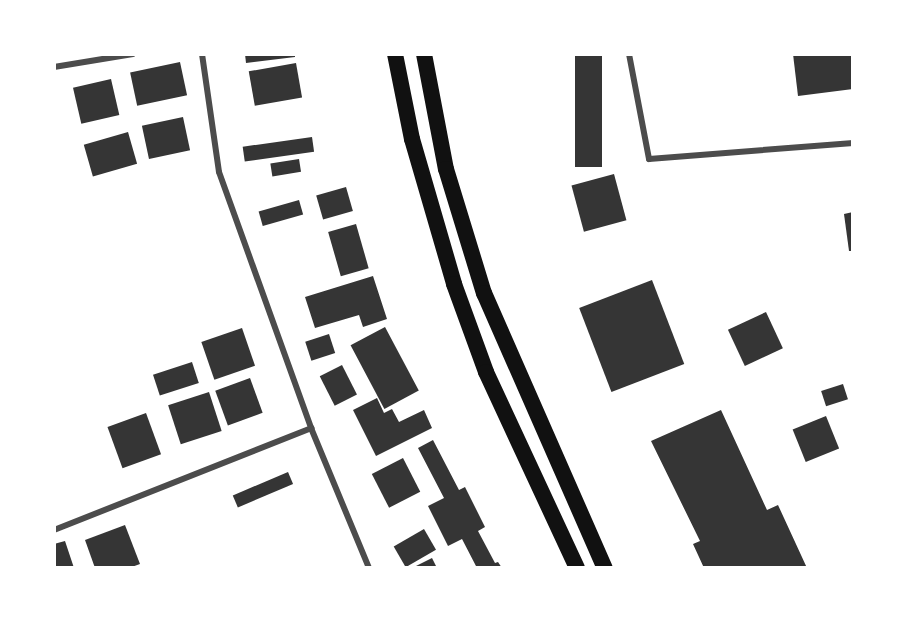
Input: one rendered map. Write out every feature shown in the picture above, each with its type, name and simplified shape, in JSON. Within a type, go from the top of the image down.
[{"type":"highway","points":[[395,54],[412,139],[454,284],[486,372],[577,568]]},
{"type":"highway","points":[[424,54],[446,169],[484,293],[605,568]]},
{"type":"street","points":[[54,67],[133,54]]},
{"type":"street","points":[[202,54],[219,172],[311,428],[369,568]]},
{"type":"street","points":[[629,54],[649,159],[853,143]]},
{"type":"street","points":[[54,530],[311,428]]},
{"type":"building","points":[[245,54],[295,54],[295,57],[246,63]]},
{"type":"building","points":[[575,54],[602,54],[602,167],[575,167]]},
{"type":"building","points":[[793,54],[853,54],[853,89],[798,96]]},
{"type":"building","points":[[180,62],[187,95],[137,106],[130,73]]},
{"type":"building","points":[[296,63],[302,97],[255,106],[249,71]]},
{"type":"building","points":[[111,79],[119,115],[81,124],[73,88]]},
{"type":"building","points":[[183,117],[190,150],[149,159],[142,126]]},
{"type":"building","points":[[128,132],[137,164],[93,176],[84,145]]},
{"type":"building","points":[[312,137],[314,152],[245,162],[243,147]]},
{"type":"building","points":[[299,159],[301,172],[272,176],[270,164]]},
{"type":"building","points":[[614,174],[626,220],[584,232],[571,185]]},
{"type":"building","points":[[346,187],[353,211],[323,220],[316,196]]},
{"type":"building","points":[[299,200],[303,214],[263,226],[259,212]]},
{"type":"building","points":[[853,212],[853,251],[849,251],[844,214]]},
{"type":"building","points":[[356,224],[369,268],[341,276],[328,232]]},
{"type":"building","points":[[373,276],[387,319],[363,327],[359,315],[315,328],[305,297]]},
{"type":"building","points":[[652,280],[684,364],[611,392],[579,308]]},
{"type":"building","points":[[766,312],[783,348],[745,366],[728,330]]},
{"type":"building","points":[[385,327],[419,391],[384,409],[351,345]]},
{"type":"building","points":[[242,328],[255,366],[214,380],[201,342]]},
{"type":"building","points":[[329,334],[335,353],[311,361],[305,342]]},
{"type":"building","points":[[192,362],[199,383],[160,396],[153,375]]},
{"type":"building","points":[[342,365],[357,394],[335,406],[320,376]]},
{"type":"building","points":[[250,378],[263,413],[228,425],[215,391]]},
{"type":"building","points":[[843,384],[848,399],[826,406],[821,391]]},
{"type":"building","points":[[209,392],[222,431],[181,444],[168,405]]},
{"type":"building","points":[[377,398],[384,413],[392,409],[399,422],[424,410],[432,428],[376,456],[353,410]]},
{"type":"building","points":[[721,410],[767,510],[778,505],[807,568],[704,568],[693,544],[700,541],[651,441]]},
{"type":"building","points":[[146,413],[161,454],[123,468],[107,427]]},
{"type":"building","points":[[826,416],[839,448],[806,462],[793,429]]},
{"type":"building","points":[[433,440],[459,490],[465,487],[485,527],[478,531],[495,563],[498,562],[502,568],[477,568],[462,539],[448,546],[428,506],[444,498],[418,448]]},
{"type":"building","points":[[403,458],[420,492],[389,508],[372,474]]},
{"type":"building","points":[[288,472],[293,484],[238,507],[233,495]]},
{"type":"building","points":[[125,525],[140,564],[129,568],[95,568],[85,540]]},
{"type":"building","points":[[424,529],[436,550],[406,567],[394,546]]},
{"type":"building","points":[[65,541],[74,568],[54,568],[54,544]]},
{"type":"building","points":[[432,558],[437,568],[412,568]]}]
